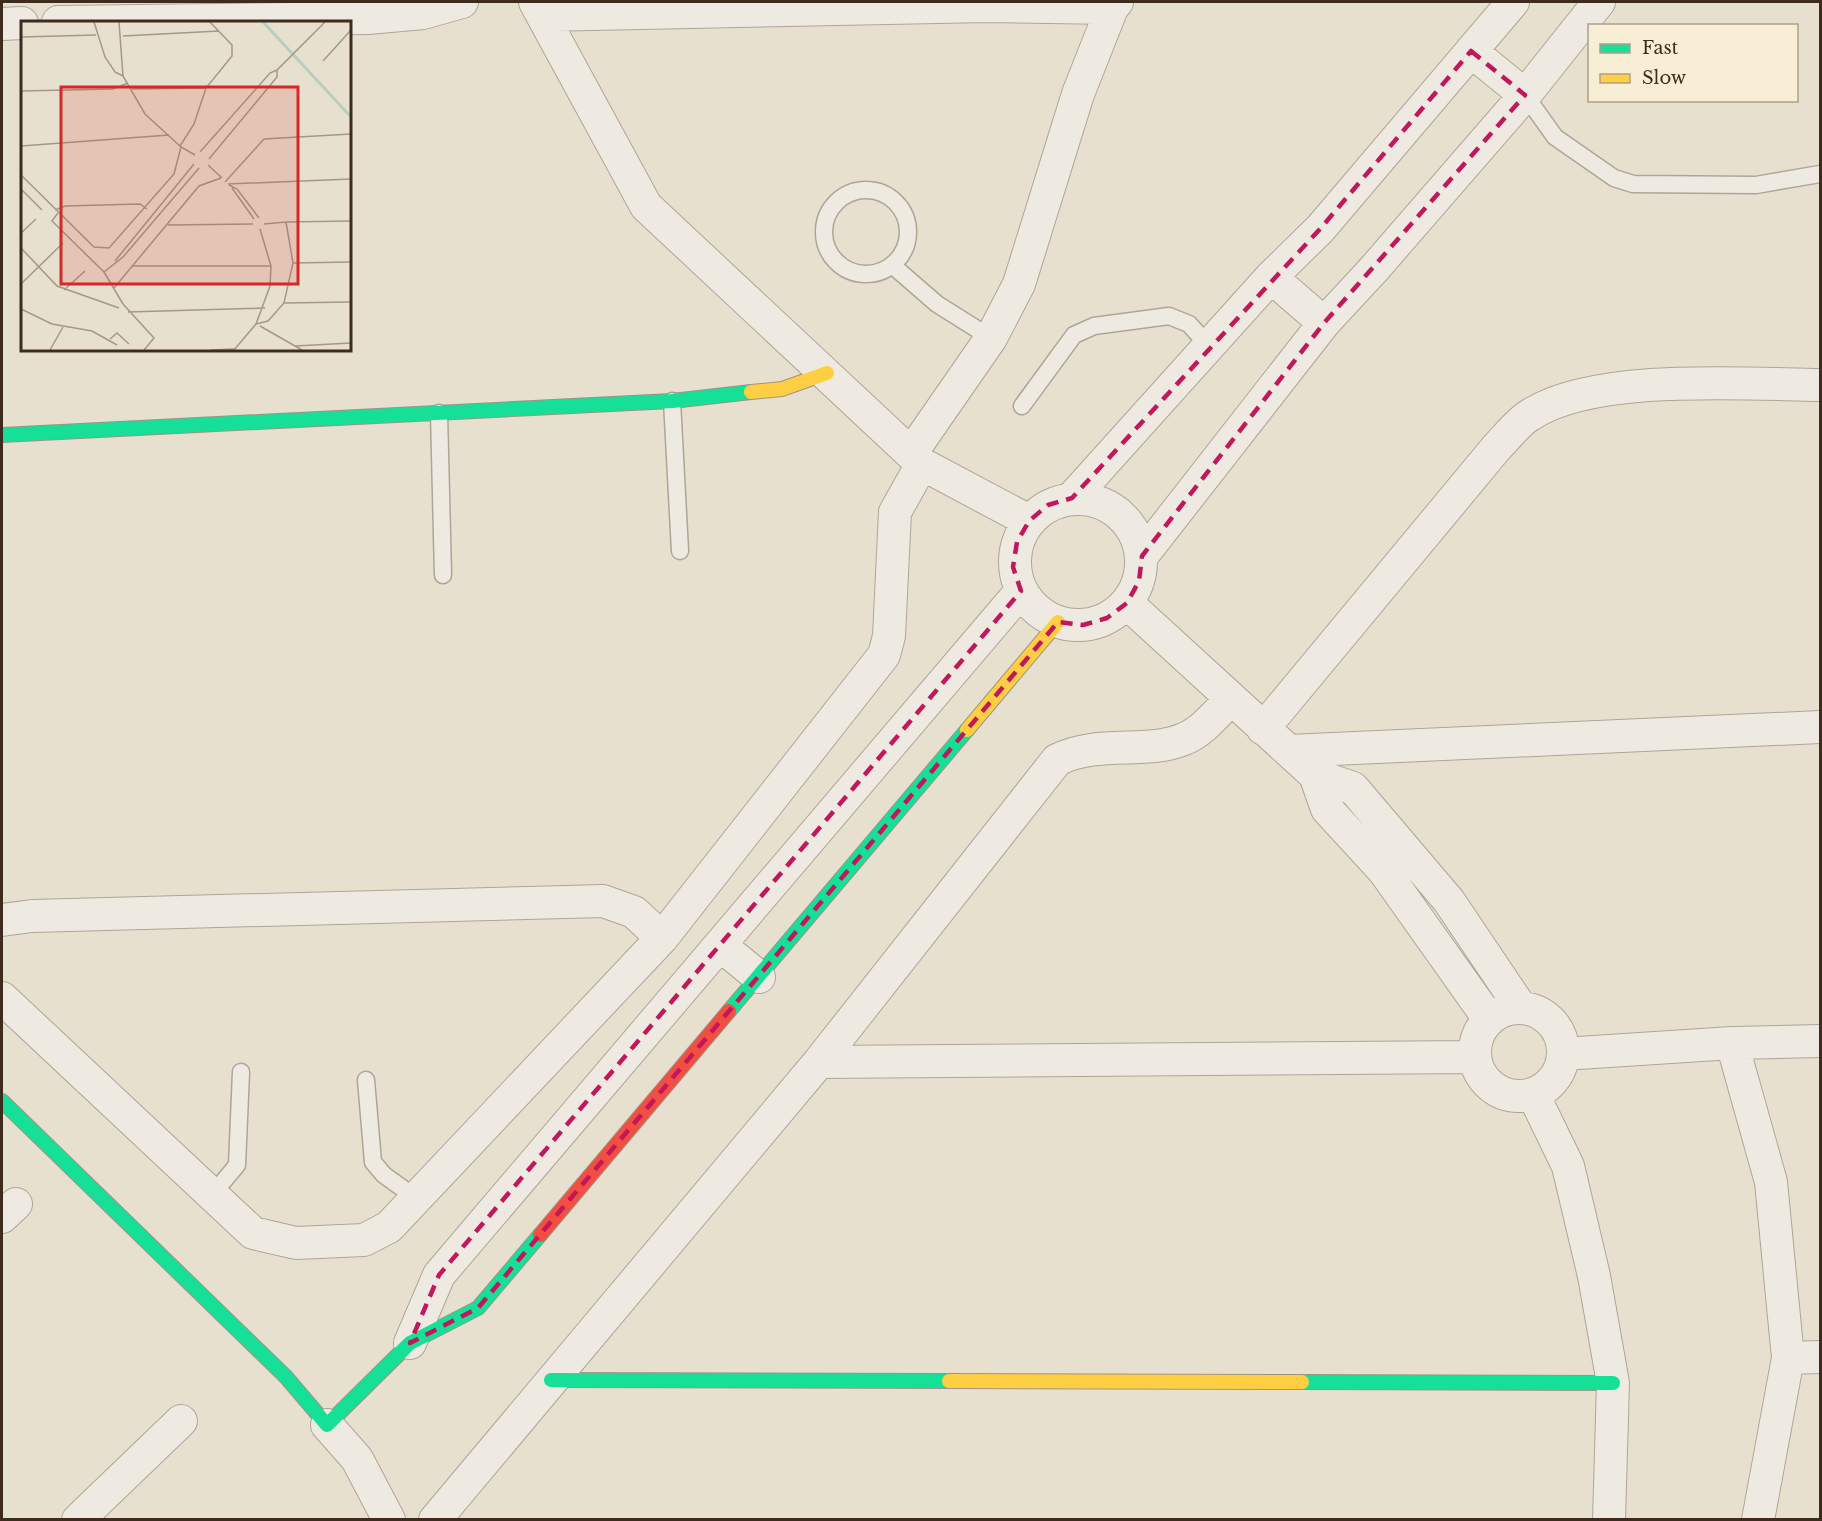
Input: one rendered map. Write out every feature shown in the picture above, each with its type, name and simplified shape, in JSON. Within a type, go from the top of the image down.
[{"type":"street","points":[[61,21],[90,12],[369,18],[423,13],[462,2]]},
{"type":"street","points":[[1072,498],[1271,277],[1320,229],[1513,2]]},
{"type":"street","points":[[1142,556],[1324,323],[1525,95],[1599,2]]},
{"type":"street","points":[[2,998],[254,1233],[296,1243],[364,1240],[389,1227],[662,938],[884,655],[889,636],[895,512],[917,458],[991,338],[1019,284],[1078,94],[1115,4],[539,8],[646,206],[917,458],[1029,520]]},
{"type":"street","points":[[2,24],[21,23]]},
{"type":"street","points":[[1471,51],[1525,95]]},
{"type":"street","points":[[1271,277],[1324,323]]},
{"type":"street","points":[[2,435],[672,401],[782,389],[827,373]]},
{"type":"street","points":[[1263,729],[1497,447],[1528,415],[1565,397],[1658,384],[1821,385]]},
{"type":"street","points":[[1072,498],[1097,501],[1119,513],[1134,532],[1142,556],[1139,581],[1127,603],[1107,618],[1083,625],[1058,622],[1036,610],[1021,591],[1013,567],[1017,542],[1029,520],[1048,505],[1072,498]]},
{"type":"street","points":[[410,1343],[439,1275],[1021,591]]},
{"type":"street","points":[[1127,603],[1230,700],[1315,775],[1353,788],[1449,901],[1521,1008]]},
{"type":"street","points":[[327,1425],[410,1343],[478,1308],[1058,622]]},
{"type":"street","points":[[435,1520],[819,1062],[1057,760],[1073,752],[1167,744],[1186,738],[1230,700]]},
{"type":"street","points":[[1288,751],[1821,727]]},
{"type":"street","points":[[1315,775],[1327,809],[1384,871],[1489,1019]]},
{"type":"street","points":[[2,921],[32,916],[603,901],[634,912],[662,938]]},
{"type":"street","points":[[720,945],[759,977]]},
{"type":"street","points":[[1521,1008],[1538,1013],[1552,1023],[1560,1037],[1563,1054],[1559,1071],[1548,1085],[1533,1094],[1516,1096],[1499,1092],[1485,1082],[1474,1057],[1478,1034],[1489,1019],[1504,1011],[1521,1008]]},
{"type":"street","points":[[1563,1054],[1732,1043],[1821,1041]]},
{"type":"street","points":[[1732,1043],[1771,1182],[1788,1358],[1758,1520]]},
{"type":"street","points":[[819,1062],[1474,1057]]},
{"type":"street","points":[[1533,1094],[1568,1166],[1594,1276],[1613,1383],[1609,1520]]},
{"type":"street","points":[[2,1101],[286,1377],[357,1459],[389,1520]]},
{"type":"street","points":[[1788,1358],[1821,1357]]},
{"type":"street","points":[[551,1380],[1613,1383]]},
{"type":"street","points":[[78,1520],[181,1421]]},
{"type":"lane","points":[[1525,95],[1555,137],[1614,178],[1633,184],[1756,185],[1821,174]]},
{"type":"lane","points":[[871,189],[887,195],[900,205],[907,220],[908,237],[903,252],[892,265],[878,273],[861,274],[845,269],[832,258],[825,243],[823,227],[828,211],[839,198],[854,190],[871,189]]},
{"type":"lane","points":[[892,265],[938,304],[991,338]]},
{"type":"lane","points":[[1022,406],[1074,335],[1094,326],[1169,316],[1190,324],[1209,346]]},
{"type":"lane","points":[[672,401],[681,551]]},
{"type":"lane","points":[[440,413],[443,575]]},
{"type":"lane","points":[[212,1195],[237,1165],[241,1072]]},
{"type":"lane","points":[[366,1080],[374,1162],[384,1175],[416,1198]]},
{"type":"highlighted area","points":[[1471,51],[1525,95],[1324,323],[1142,556],[1139,581],[1127,603],[1107,618],[1083,625],[1058,622],[478,1308],[410,1343],[439,1275],[1021,591],[1013,567],[1017,542],[1029,521],[1048,505],[1072,498],[1320,229]]},
{"type":"traffic: fast","points":[[2,435],[672,401],[751,392]]},
{"type":"traffic: fast","points":[[729,1011],[967,730]]},
{"type":"traffic: fast","points":[[2,1101],[286,1377],[327,1425],[410,1343],[478,1308],[540,1235]]},
{"type":"traffic: fast","points":[[551,1380],[949,1381]]},
{"type":"traffic: fast","points":[[1302,1382],[1613,1383]]},
{"type":"traffic: slow","points":[[751,392],[782,389],[827,373]]},
{"type":"traffic: slow","points":[[967,730],[1058,622]]},
{"type":"traffic: slow","points":[[949,1381],[1302,1382]]},
{"type":"traffic: jam","points":[[540,1235],[729,1011]]}]
